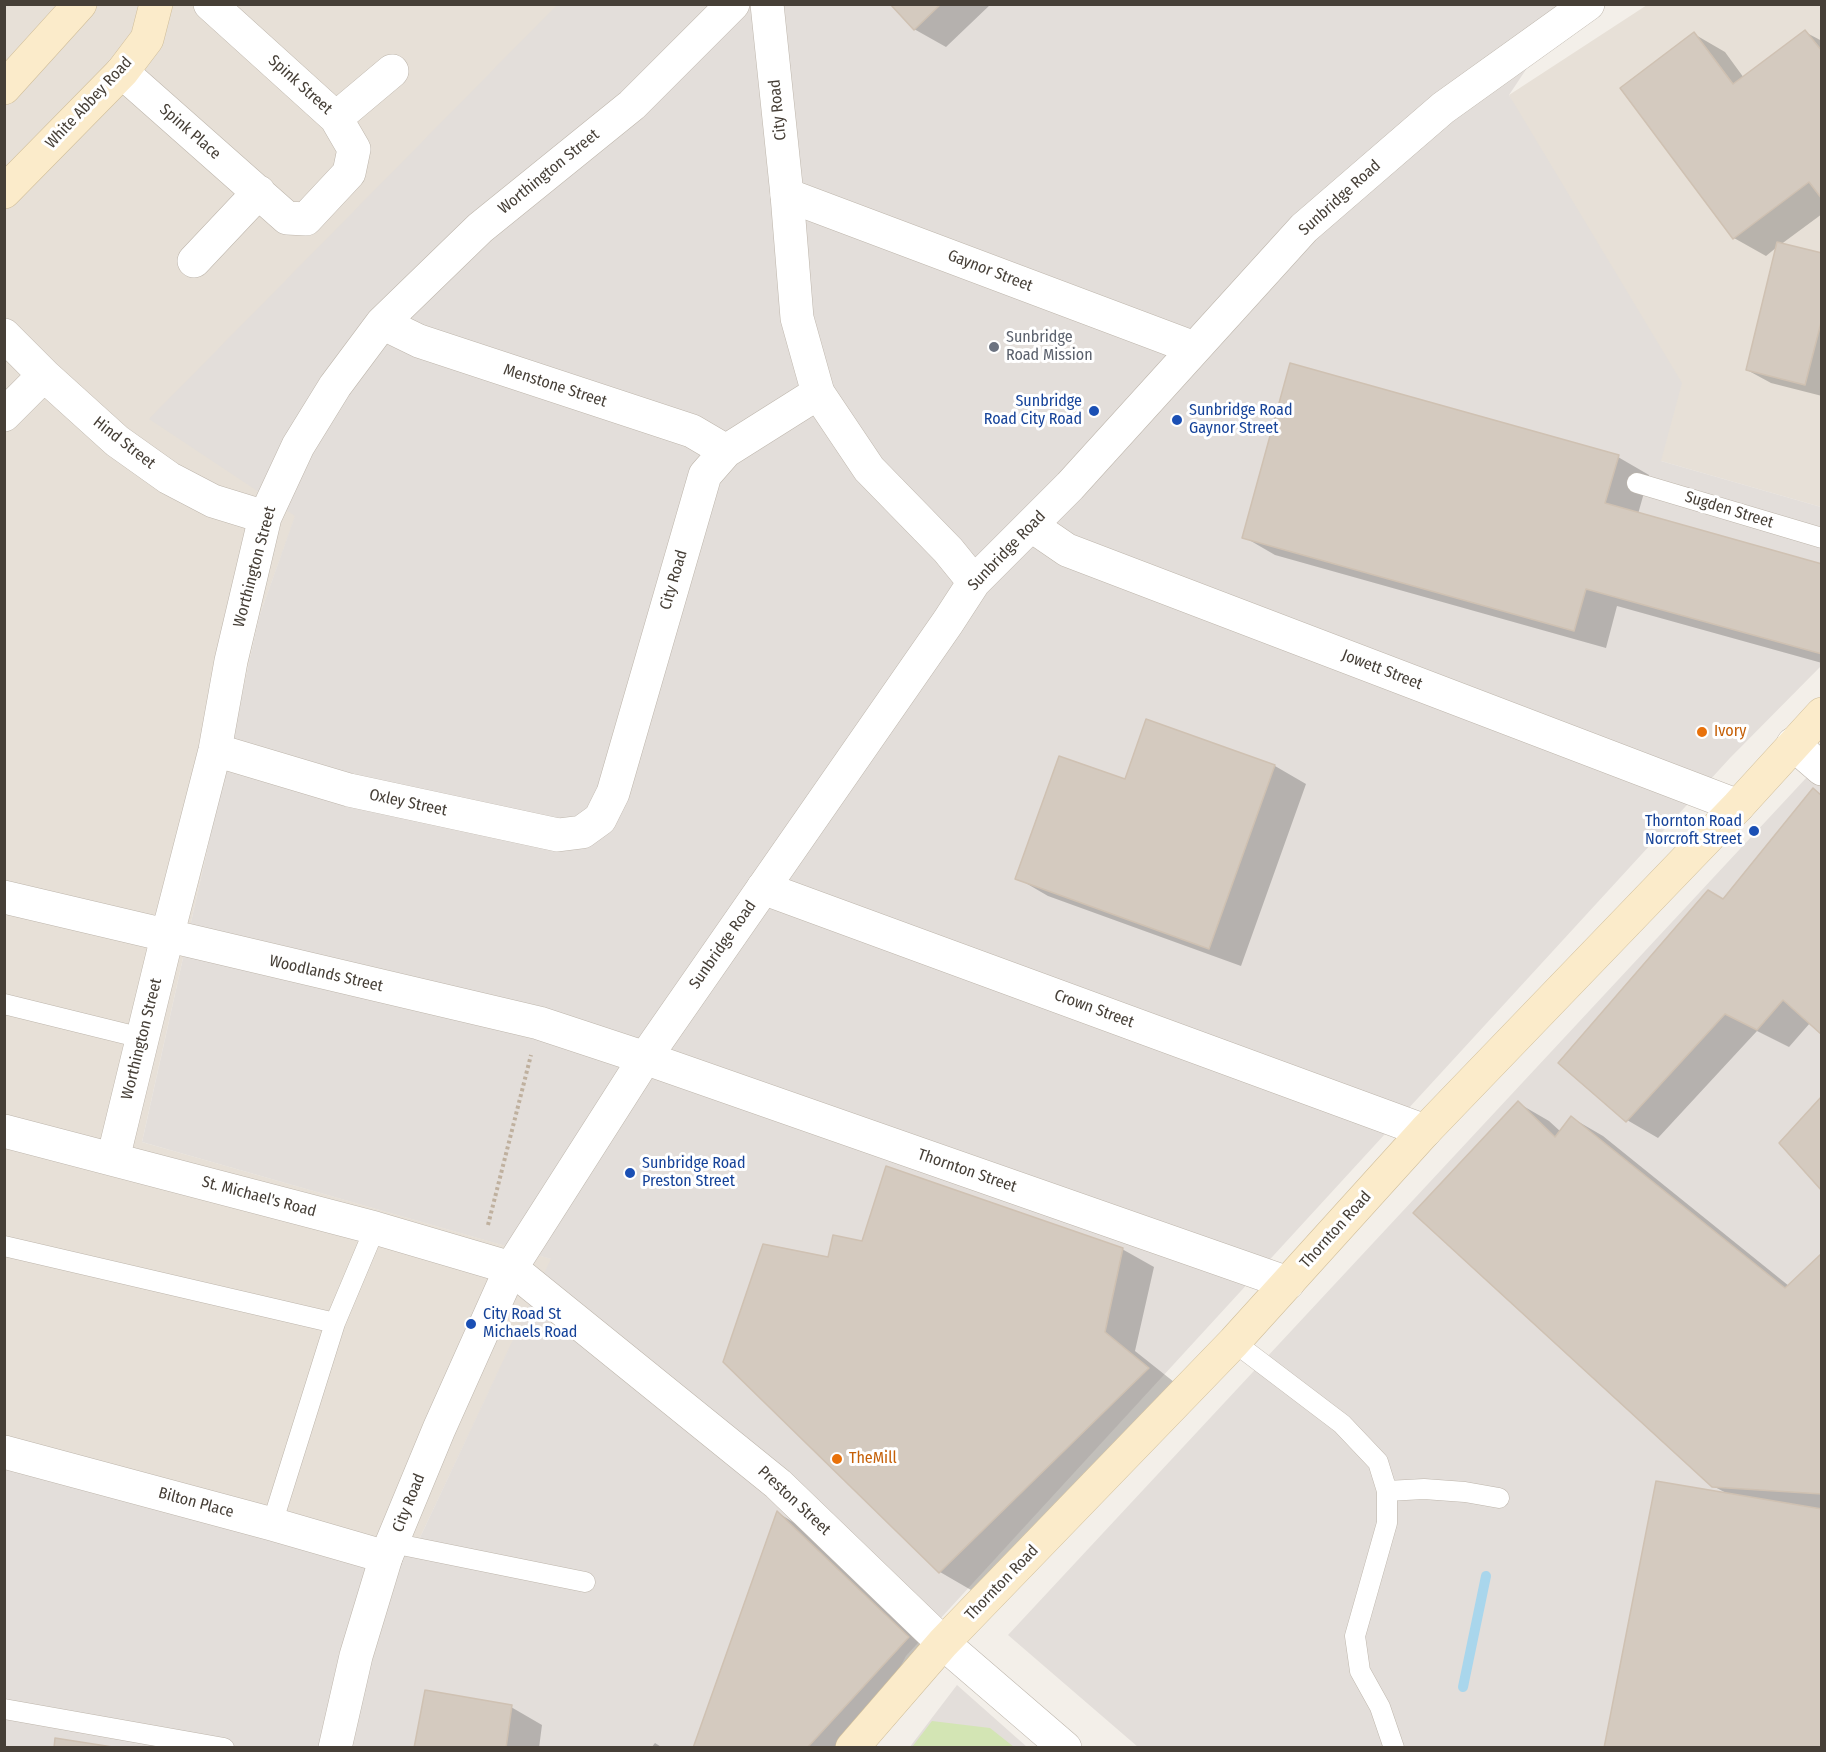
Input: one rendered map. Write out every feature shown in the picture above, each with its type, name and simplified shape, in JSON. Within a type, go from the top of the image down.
[{"type":"main road","points":[[4,88],[80,4]]},
{"type":"main road","name":"White Abbey Road","points":[[4,192],[122,72],[147,39],[156,4]]},
{"type":"main road","name":"Thornton Road","points":[[852,1748],[943,1643],[1234,1342],[1425,1131],[1738,806],[1821,714]]},
{"type":"street","name":"Spink Street","points":[[210,4],[336,117],[392,71]]},
{"type":"street","name":"Worthington Street","points":[[113,1159],[215,750],[231,661],[265,517],[298,446],[335,386],[382,323],[480,228],[632,105],[732,4]]},
{"type":"street","name":"City Road","points":[[767,4],[797,318],[818,393],[869,469],[948,550],[974,582]]},
{"type":"street","name":"Sunbridge Road","points":[[511,1268],[645,1058],[974,582],[1032,526],[1304,228],[1443,108],[1588,4]]},
{"type":"street","name":"Spink Place","points":[[122,72],[288,218],[306,219],[349,173],[354,149],[336,117]]},
{"type":"street","points":[[194,261],[259,192]]},
{"type":"street","name":"Gaynor Street","points":[[787,195],[1194,348]]},
{"type":"street","name":"Menstone Street","points":[[382,323],[418,341],[692,431],[726,452]]},
{"type":"street","name":"Hind Street","points":[[4,335],[44,375],[117,441],[169,478],[213,501],[265,517]]},
{"type":"street","points":[[4,415],[44,375]]},
{"type":"street","name":"City Road","points":[[600,819],[613,793],[705,475],[726,452],[818,393]]},
{"type":"street","name":"Jowett Street","points":[[1032,526],[1067,550],[1738,806]]},
{"type":"street","points":[[1793,744],[1821,769]]},
{"type":"street","name":"Oxley Street","points":[[215,750],[349,790],[558,835],[582,832],[600,819]]},
{"type":"street","name":"Crown Street","points":[[763,888],[1425,1131]]},
{"type":"street","name":"Woodlands Street","points":[[4,897],[539,1023],[645,1058]]},
{"type":"street","name":"Thornton Street","points":[[645,1058],[1288,1283]]},
{"type":"street","name":"St. Michael's Road","points":[[4,1131],[375,1228],[511,1268]]},
{"type":"street","name":"City Road","points":[[335,1748],[356,1656],[389,1550],[439,1429],[511,1268]]},
{"type":"street","name":"Preston Street","points":[[511,1268],[778,1484],[943,1643],[1065,1748]]},
{"type":"street","name":"Bilton Place","points":[[4,1452],[272,1524],[389,1550]]},
{"type":"lane","name":"Sugden Street","points":[[1637,483],[1821,538]]},
{"type":"lane","points":[[4,1004],[142,1038]]},
{"type":"lane","points":[[272,1524],[335,1323],[375,1228]]},
{"type":"lane","points":[[4,1246],[335,1323]]},
{"type":"lane","points":[[1234,1342],[1342,1424],[1378,1462],[1387,1491],[1387,1523],[1355,1636],[1360,1671],[1380,1707],[1394,1748]]},
{"type":"lane","points":[[1387,1491],[1434,1490],[1465,1492],[1498,1498]]},
{"type":"lane","points":[[389,1550],[585,1582]]},
{"type":"lane","points":[[4,1709],[224,1748]]},
{"type":"path","points":[[480,1258],[539,1023]]},
{"type":"shaded area","points":[[4,5],[558,5],[296,515],[259,617],[142,1142],[552,1259],[415,1548],[5,1439]]},
{"type":"shaded area","points":[[557,5],[1569,5],[1509,95],[1682,383],[1661,461],[1821,507],[1821,666],[1730,758],[906,1656],[858,1747],[5,1747],[4,1439],[415,1548],[551,1259],[142,1142],[259,617],[295,516],[149,419]]},
{"type":"shaded area","points":[[1647,5],[1821,5],[1821,507],[1661,461],[1509,95]]},
{"type":"shaded area","points":[[1821,762],[1821,1747],[1138,1747],[1008,1635]]},
{"type":"shaded area","points":[[957,1685],[1027,1747],[909,1748]]},
{"type":"green space","points":[[932,1721],[990,1728],[1014,1747],[912,1747]]},
{"type":"building","points":[[890,4],[941,4],[914,30]]},
{"type":"building","points":[[1805,30],[1822,51],[1822,199],[1809,182],[1733,239],[1620,88],[1694,32],[1733,84]]},
{"type":"building","points":[[1777,242],[1822,253],[1822,319],[1805,385],[1746,370]]},
{"type":"building","points":[[1290,363],[1619,455],[1605,503],[1822,564],[1822,654],[1586,589],[1574,631],[1242,538]]},
{"type":"building","points":[[1146,719],[1275,765],[1209,949],[1015,879],[1059,756],[1125,779]]},
{"type":"building","points":[[1813,788],[1822,796],[1822,1035],[1783,1000],[1757,1030],[1725,1014],[1626,1122],[1558,1063],[1708,890],[1723,899]]},
{"type":"building","points":[[1822,1096],[1822,1191],[1779,1143]]},
{"type":"building","points":[[1518,1101],[1555,1137],[1571,1116],[1785,1288],[1822,1253],[1822,1494],[1712,1487],[1413,1213]]},
{"type":"building","points":[[886,1166],[1123,1248],[1105,1332],[1149,1368],[939,1573],[723,1362],[763,1244],[828,1257],[833,1235],[862,1241]]},
{"type":"building","points":[[1656,1481],[1822,1509],[1822,1748],[1604,1748]]},
{"type":"building","points":[[777,1511],[909,1637],[807,1748],[693,1748]]},
{"type":"building","points":[[425,1690],[512,1705],[506,1748],[414,1748]]},
{"type":"building","points":[[55,1738],[119,1748],[54,1748]]},
{"type":"waterway","points":[[1463,1687],[1486,1576]]},
{"type":"place","name":"Sunbridge Road Mission","points":[[994,347]]},
{"type":"place","name":"Sunbridge Road City Road","points":[[1094,411]]},
{"type":"place","name":"Sunbridge Road Gaynor Street","points":[[1177,420]]},
{"type":"place","name":"Ivory","points":[[1702,732]]},
{"type":"place","name":"Thornton Road Norcroft Street","points":[[1754,831]]},
{"type":"place","name":"Sunbridge Road Preston Street","points":[[630,1173]]},
{"type":"place","name":"City Road St Michaels Road","points":[[471,1324]]},
{"type":"place","name":"TheMill","points":[[837,1459]]}]
